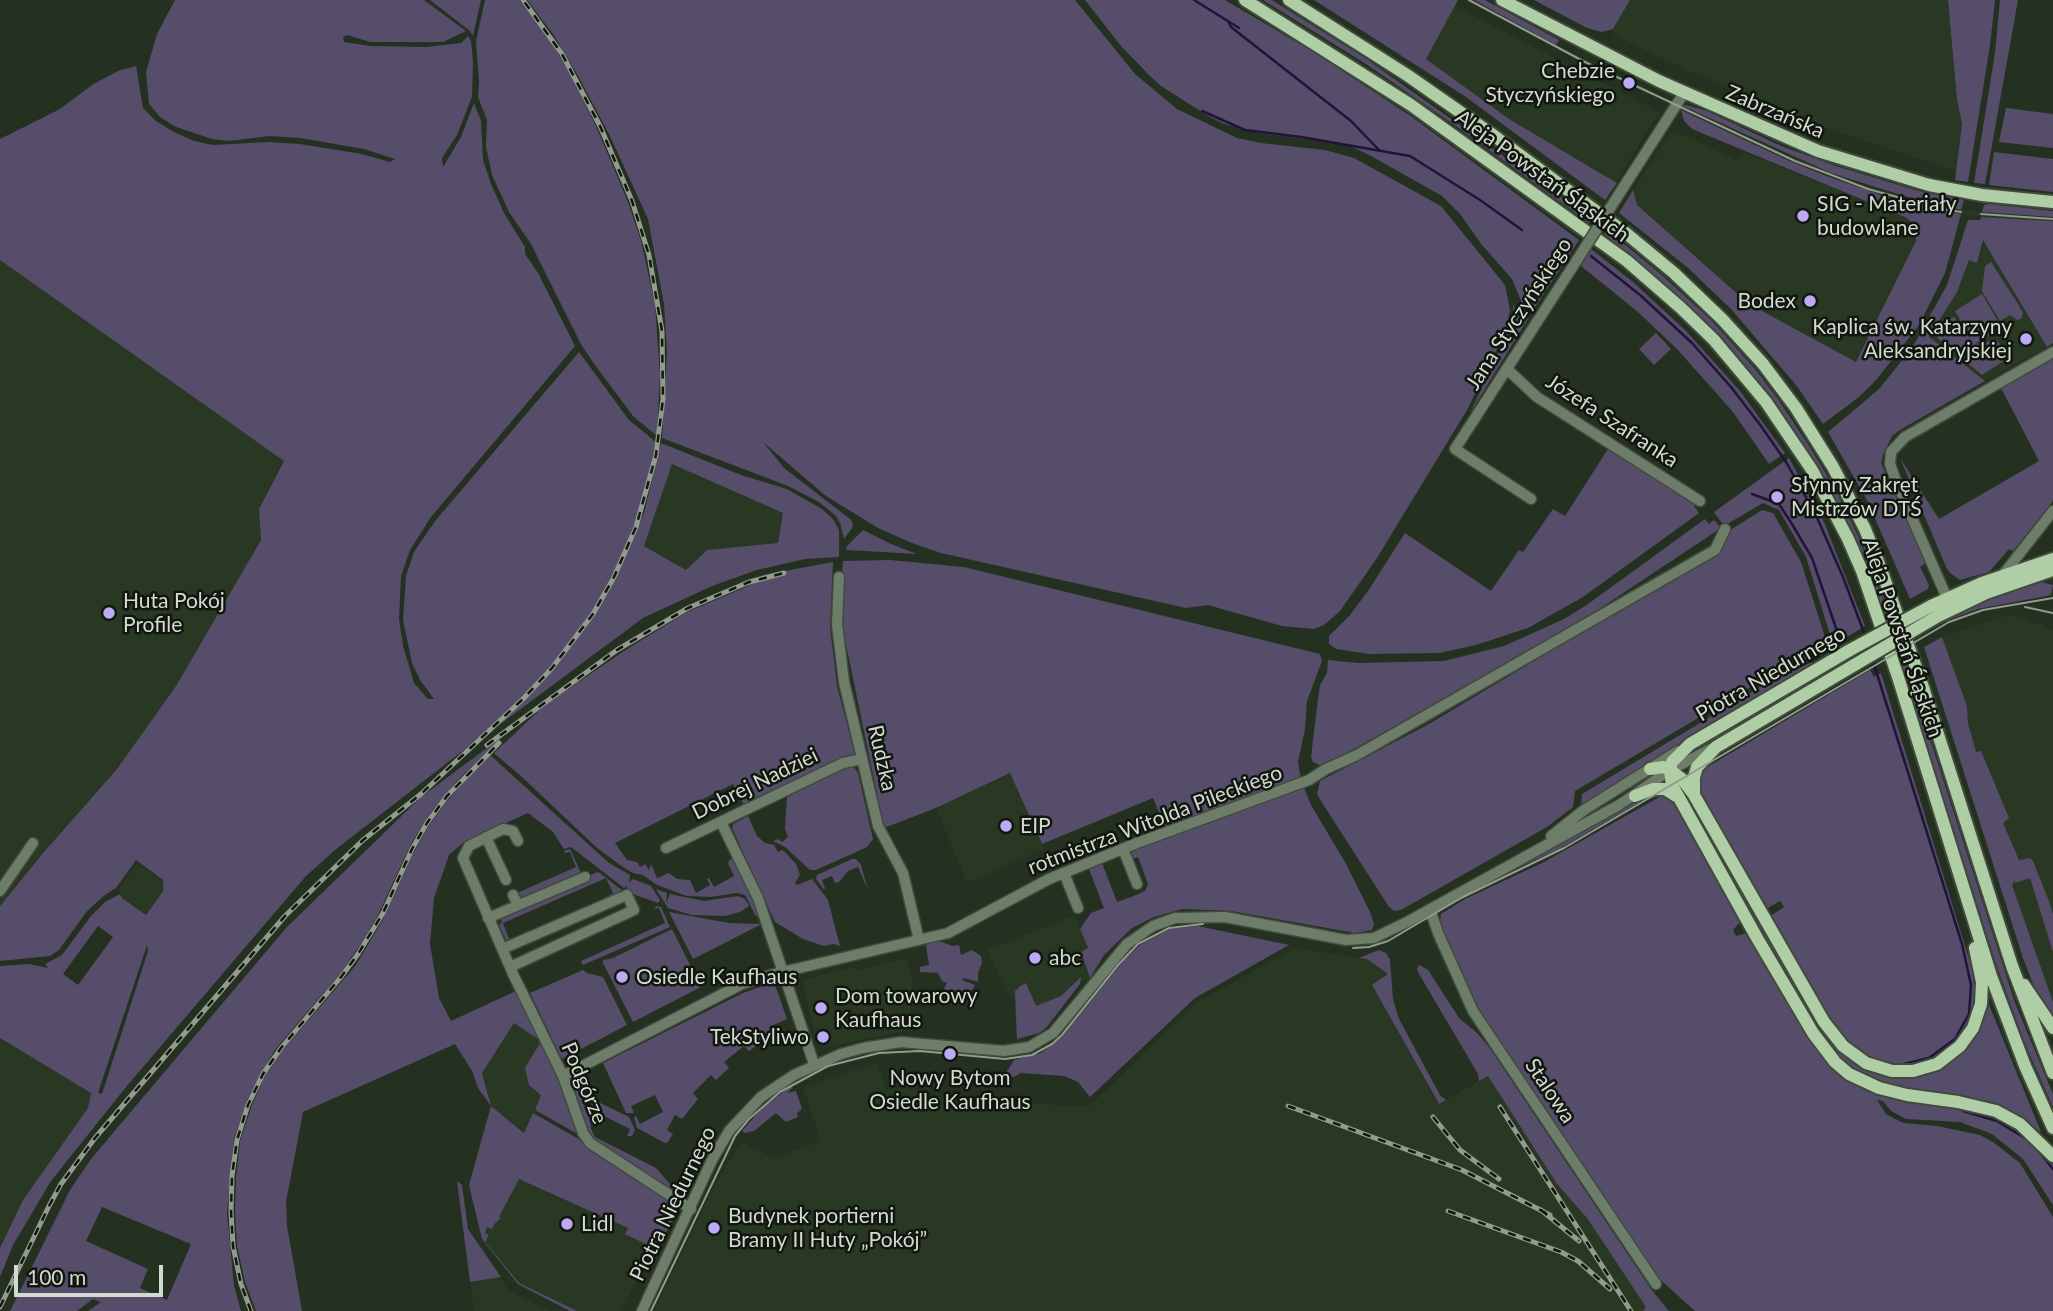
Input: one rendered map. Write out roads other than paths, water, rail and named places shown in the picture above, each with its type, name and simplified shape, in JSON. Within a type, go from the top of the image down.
[{"type":"main road","name":"Aleja Powstań Śląskich","points":[[1245,0],[1411,105],[1627,261],[1698,324],[1759,392],[1812,470],[1861,570],[1898,677],[1965,896],[2015,1040],[2053,1128]]},
{"type":"main road","name":"Aleja Powstań Śląskich","points":[[1289,0],[1385,60],[1483,127],[1627,234],[1674,273],[1722,319],[1763,364],[1796,408],[1833,467],[1865,529],[1882,572],[1923,687],[2012,966],[2053,1073]]},
{"type":"main road","name":"Zabrzańska","points":[[1502,0],[1684,93],[1818,151],[1891,175],[1969,193],[2053,202]]},
{"type":"main road","name":"Piotra Niedurnego","points":[[1690,744],[1850,650],[2002,576],[2053,559]]},
{"type":"main road","name":"Piotra Niedurnego","points":[[1949,603],[2053,570]]},
{"type":"main road","name":"Piotra Niedurnego","points":[[1716,747],[1856,664],[1934,611]]},
{"type":"main road","points":[[1690,744],[1672,762],[1671,786],[1813,1033],[1835,1062],[1849,1074],[1879,1088],[1996,1111],[2020,1124],[2053,1156]]},
{"type":"main road","points":[[1694,795],[1697,767],[1716,747]]},
{"type":"main road","points":[[1650,769],[1663,767],[1682,779],[1694,795],[1830,1030],[1850,1053],[1878,1068],[1902,1072],[1926,1068],[1953,1053],[1973,1028],[1982,1004],[1982,982],[1965,896]]},
{"type":"main road","points":[[1635,796],[1653,789],[1665,789],[1681,802]]},
{"type":"main road","points":[[2012,966],[2053,1028]]},
{"type":"street","name":"Jana Styczyńskiego","points":[[1531,499],[1455,449],[1684,93]]},
{"type":"street","points":[[1949,603],[1896,481],[1890,464],[1891,452],[1905,437],[2053,352]]},
{"type":"street","name":"Józefa Szafranka","points":[[1507,369],[1537,397],[1700,501]]},
{"type":"street","points":[[2002,576],[2053,511]]},
{"type":"street","name":"rotmistrza Witolda Pileckiego","points":[[563,1076],[732,988],[784,971],[952,931],[1064,873],[1308,780],[1357,755],[1715,550],[1725,529]]},
{"type":"street","name":"Rudzka","points":[[839,577],[836,624],[844,682],[878,826],[903,873],[919,940]]},
{"type":"street","name":"Piotra Niedurnego","points":[[1525,855],[1584,810],[1690,744]]},
{"type":"street","name":"Piotra Niedurnego","points":[[642,1311],[712,1160],[739,1119],[774,1087],[814,1064],[863,1048],[901,1042],[1004,1051],[1029,1048],[1053,1033],[1126,944],[1153,926],[1175,918],[1225,917],[1356,940],[1384,934],[1635,796],[1670,770],[1716,747]]},
{"type":"street","name":"Dobrej Nadziei","points":[[666,848],[844,763],[862,759]]},
{"type":"street","points":[[720,822],[765,915],[814,1064]]},
{"type":"street","points":[[506,880],[486,837],[503,829],[510,829],[519,841]]},
{"type":"street","name":"Podgórze","points":[[486,837],[469,846],[463,858],[510,967],[563,1076],[583,1133],[590,1143],[691,1209]]},
{"type":"street","points":[[0,891],[33,843]]},
{"type":"street","points":[[1123,849],[1137,884]]},
{"type":"street","points":[[1064,873],[1077,908]]},
{"type":"street","points":[[488,918],[585,877]]},
{"type":"street","points":[[513,895],[518,905]]},
{"type":"street","points":[[502,949],[627,895],[634,910],[510,967]]},
{"type":"street","name":"Stalowa","points":[[1430,909],[1473,1011],[1656,1284]]},
{"type":"waterway","points":[[1194,0],[1239,28]]},
{"type":"waterway","points":[[1228,21],[1231,27],[1351,121],[1379,150]]},
{"type":"waterway","points":[[1202,111],[1245,130],[1410,156],[1522,230]]},
{"type":"waterway","points":[[1591,256],[1640,295],[1692,343],[1761,426],[1786,462],[1815,513],[1866,638]]},
{"type":"waterway","points":[[1752,494],[1779,504],[1792,524],[1812,558],[1839,637]]},
{"type":"waterway","points":[[1872,658],[1962,944],[1971,985],[1969,1014],[1955,1039],[1929,1058],[1900,1065]]},
{"type":"waterway","points":[[1963,1111],[1997,1121],[2028,1140]]},
{"type":"waterway","points":[[2038,1150],[2053,1169]]},
{"type":"tram line","points":[[1469,0],[1583,61],[1795,161],[1868,189],[1961,212]]},
{"type":"tram line","points":[[1981,214],[2053,219]]},
{"type":"tram line","points":[[1353,948],[1369,947],[1388,941],[1461,898],[1564,848],[1949,622],[1983,610],[2053,598]]},
{"type":"tram line","points":[[2025,607],[2053,613]]},
{"type":"tram line","points":[[651,1311],[735,1136],[749,1119],[780,1092],[828,1066],[879,1053],[920,1051],[1005,1059],[1032,1055],[1062,1035],[1138,944],[1169,928],[1203,924]]},
{"type":"railway","points":[[0,1307],[61,1184],[95,1138],[285,916],[363,840],[421,794],[523,699],[552,668],[593,614],[614,577],[636,527],[656,455],[663,399],[662,331],[649,255],[632,201],[600,126],[562,54],[523,0]]},
{"type":"railway","points":[[487,745],[617,650],[688,608],[749,582],[784,573]]},
{"type":"railway","points":[[251,1311],[241,1284],[233,1246],[231,1211],[237,1140],[248,1105],[263,1074],[281,1048],[358,954],[383,913],[427,823],[447,796],[499,743]]},
{"type":"railway","points":[[1288,1106],[1462,1170],[1550,1215]]},
{"type":"railway","points":[[1500,1107],[1631,1311]]},
{"type":"railway","points":[[1433,1117],[1460,1150],[1499,1179]]},
{"type":"railway","points":[[1541,1210],[1579,1241]]},
{"type":"railway","points":[[1448,1211],[1561,1252],[1578,1261],[1610,1289]]},
{"type":"place","name":"Chebzie Styczyńskiego","points":[[1629,83]]},
{"type":"place","name":"SIG - Materiały budowlane","points":[[1803,216]]},
{"type":"place","name":"Bodex","points":[[1810,301]]},
{"type":"place","name":"Kaplica św. Katarzyny Aleksandryjskiej","points":[[2026,339]]},
{"type":"place","name":"Słynny Zakręt Mistrzów DTŚ","points":[[1777,497]]},
{"type":"place","name":"Huta Pokój Profile","points":[[109,613]]},
{"type":"place","name":"EIP","points":[[1006,826]]},
{"type":"place","name":"abc","points":[[1035,958]]},
{"type":"place","name":"Osiedle Kaufhaus","points":[[622,977]]},
{"type":"place","name":"Dom towarowy Kaufhaus","points":[[821,1008]]},
{"type":"place","name":"TekStyliwo","points":[[823,1037]]},
{"type":"place","name":"Nowy Bytom Osiedle Kaufhaus","points":[[950,1054]]},
{"type":"place","name":"Lidl","points":[[567,1224]]},
{"type":"place","name":"Budynek portierni Bramy II Huty „Pokój”","points":[[714,1228]]}]
